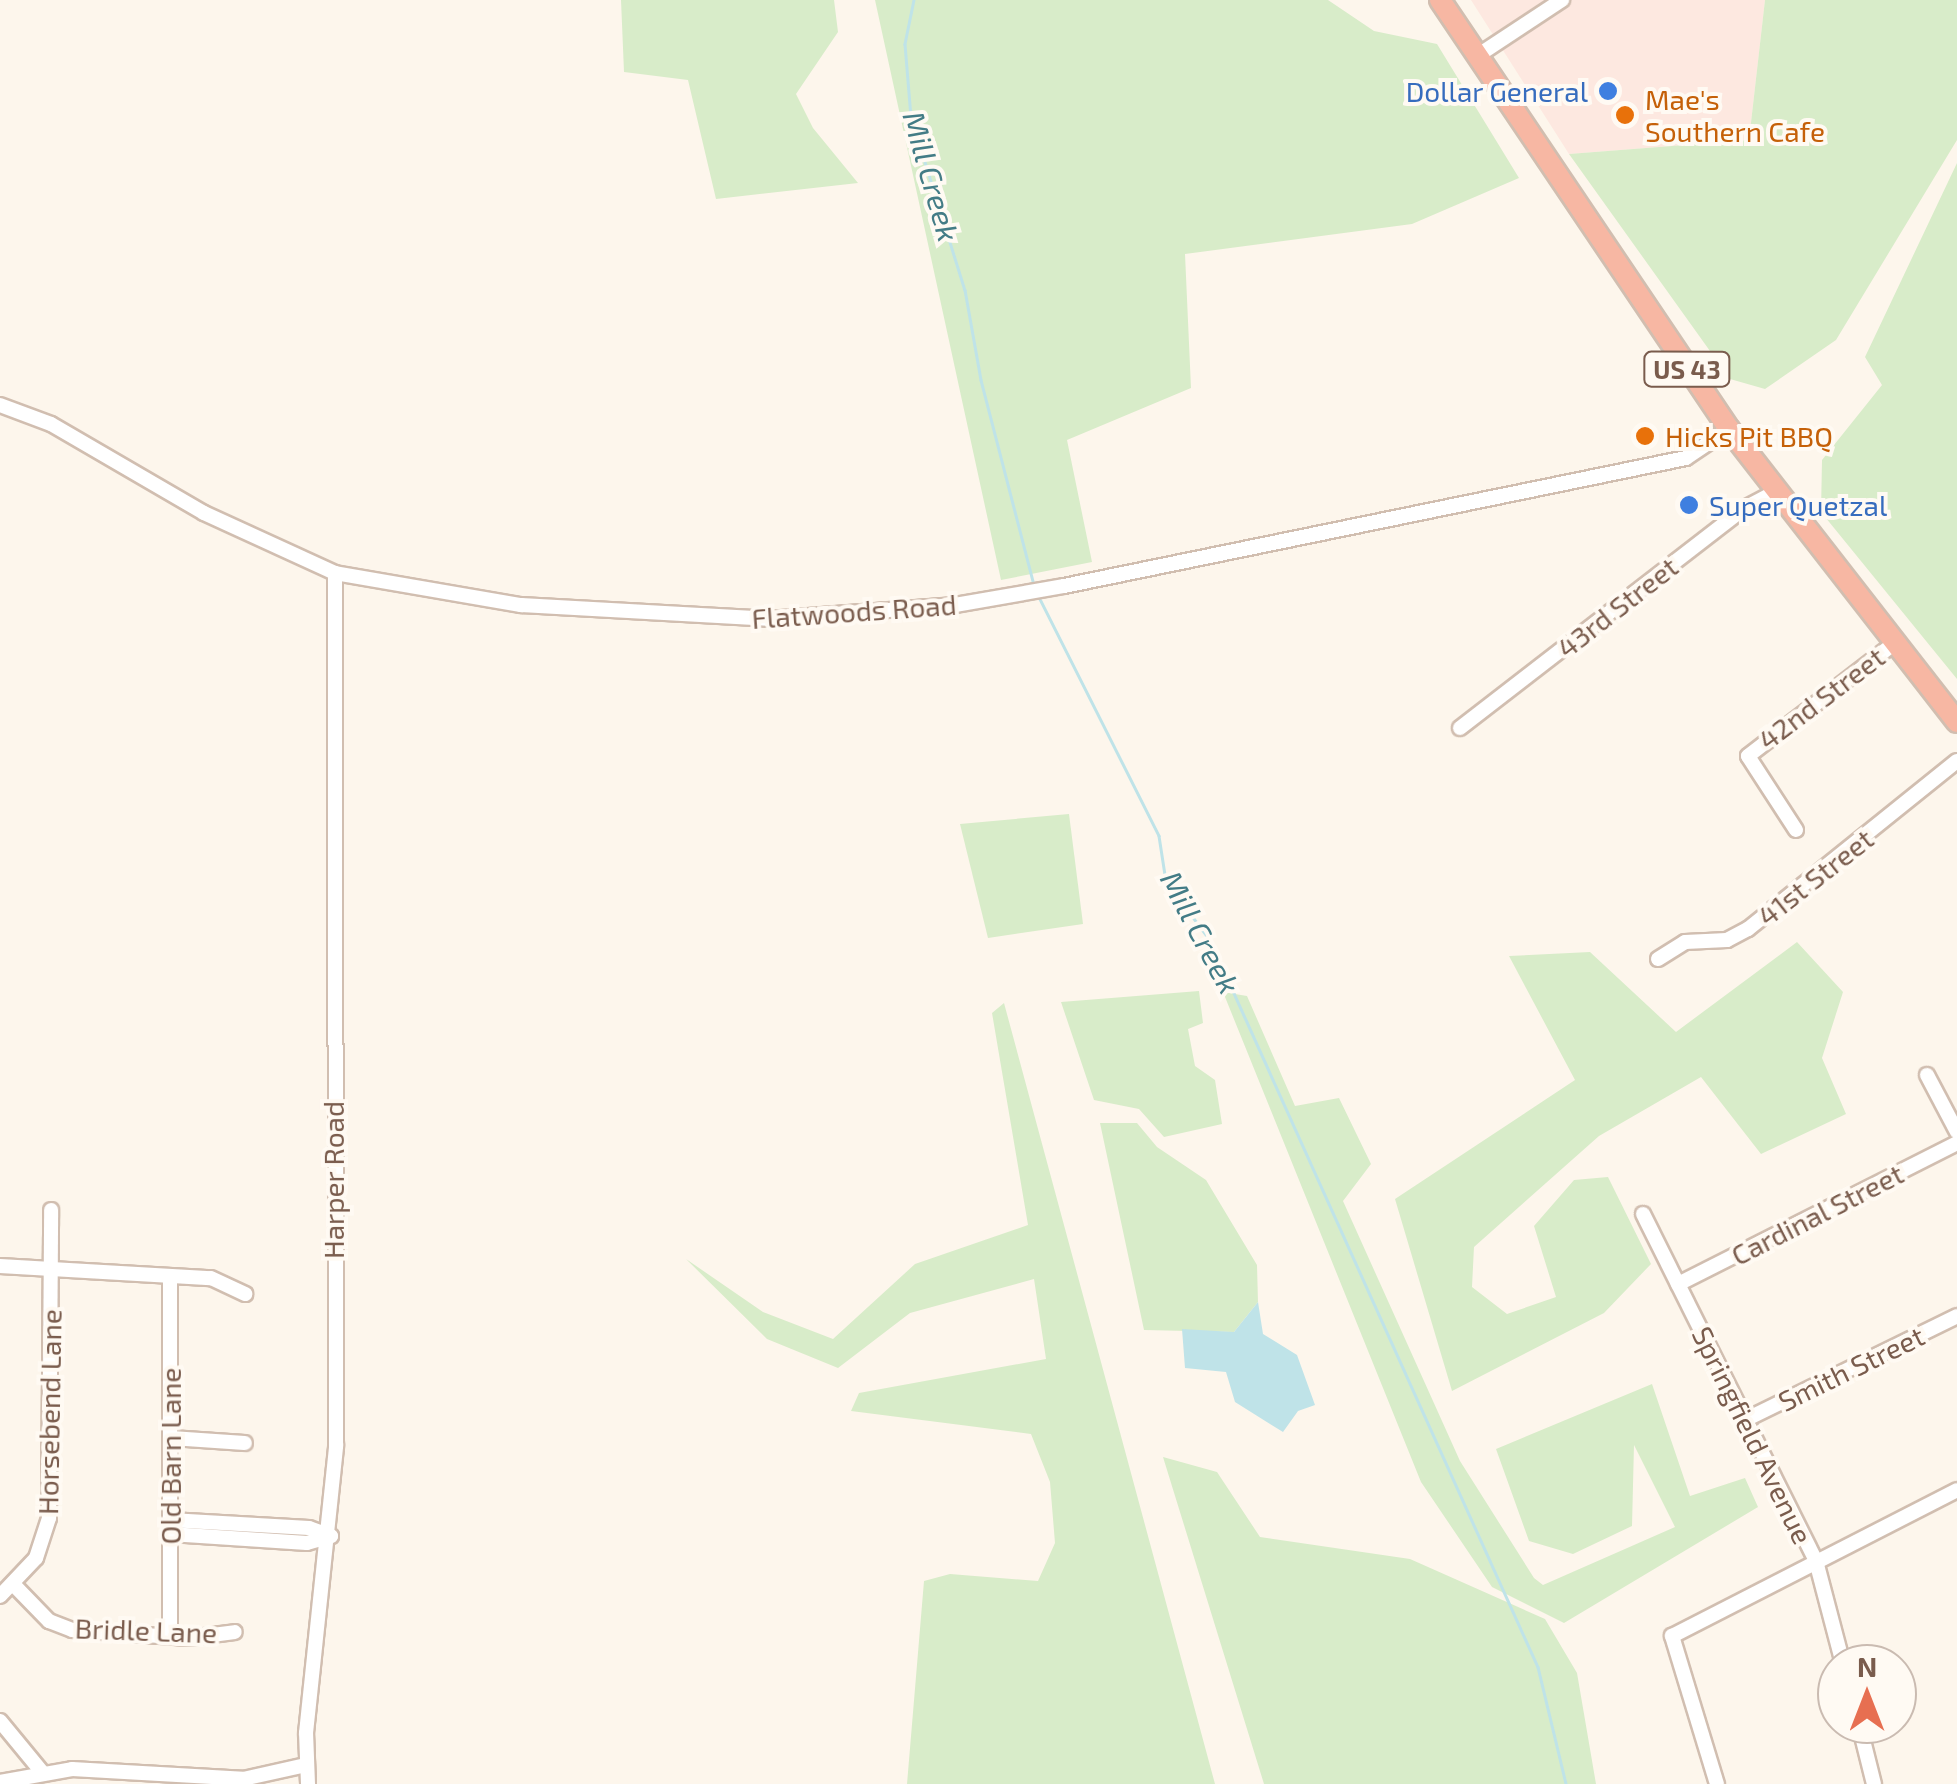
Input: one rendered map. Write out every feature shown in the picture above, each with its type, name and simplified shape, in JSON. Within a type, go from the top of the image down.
[{"type":"highway","name":"US 43","points":[[1440,0],[1729,429],[1957,722]]},
{"type":"street","points":[[1478,56],[1562,0]]},
{"type":"street","name":"Flatwoods Road","points":[[0,406],[51,424],[204,513],[335,573],[450,597],[698,618],[850,615],[1064,586],[1686,458],[1729,429]]},
{"type":"street","name":"43rd Street","points":[[1460,728],[1745,508],[1778,490]]},
{"type":"street","name":"Harper Road","points":[[308,1784],[306,1765],[331,1536],[336,1446],[335,573]]},
{"type":"street","name":"42nd Street","points":[[1796,830],[1750,768],[1748,756],[1896,642]]},
{"type":"street","name":"41st Street","points":[[1658,960],[1685,942],[1727,940],[1748,929],[1957,761]]},
{"type":"street","points":[[1927,1075],[1957,1132]]},
{"type":"street","name":"Cardinal Street","points":[[1678,1284],[1957,1143]]},
{"type":"street","name":"Horsebend Lane","points":[[0,1596],[36,1558],[50,1518],[51,1210]]},
{"type":"street","name":"Springfield Avenue","points":[[1643,1214],[1816,1561],[1839,1644]]},
{"type":"street","points":[[0,1266],[170,1276],[230,1283],[246,1294]]},
{"type":"street","name":"Old Barn Lane","points":[[170,1276],[170,1636]]},
{"type":"street","name":"Smith Street","points":[[1746,1420],[1957,1316]]},
{"type":"street","points":[[171,1438],[245,1443]]},
{"type":"street","points":[[1716,1784],[1672,1636],[1957,1490]]},
{"type":"street","points":[[170,1527],[252,1531],[307,1543],[331,1536]]},
{"type":"street","name":"Bridle Lane","points":[[13,1584],[50,1622],[72,1630],[170,1636],[235,1632]]},
{"type":"street","points":[[0,1722],[42,1772]]},
{"type":"street","points":[[1864,1744],[1874,1784]]},
{"type":"street","points":[[0,1782],[42,1772],[248,1781],[306,1765]]},
{"type":"shaded area","points":[[1471,0],[1765,0],[1749,140],[1569,154]]},
{"type":"green space","points":[[621,0],[834,0],[838,32],[796,94],[813,128],[858,183],[716,199],[688,80],[624,72]]},
{"type":"green space","points":[[875,0],[1328,0],[1374,31],[1437,44],[1519,178],[1412,224],[1185,254],[1191,388],[1067,440],[1092,562],[1001,580]]},
{"type":"green space","points":[[1765,0],[1957,0],[1957,140],[1836,340],[1765,389],[1730,379],[1569,154],[1749,140]]},
{"type":"green space","points":[[1957,163],[1957,679],[1821,512],[1822,460],[1882,385],[1865,357]]},
{"type":"green space","points":[[1069,814],[1083,924],[988,938],[960,824]]},
{"type":"green space","points":[[1797,942],[1843,992],[1822,1058],[1846,1114],[1761,1154],[1701,1077],[1599,1136],[1474,1247],[1472,1287],[1507,1314],[1556,1297],[1534,1226],[1574,1180],[1608,1177],[1651,1264],[1604,1313],[1452,1391],[1395,1199],[1575,1080],[1509,956],[1590,952],[1676,1032]]},
{"type":"green space","points":[[1199,991],[1203,1023],[1188,1029],[1195,1066],[1215,1080],[1222,1124],[1164,1137],[1139,1109],[1094,1100],[1061,1002]]},
{"type":"green space","points":[[1223,992],[1247,996],[1295,1106],[1339,1098],[1371,1164],[1343,1201],[1460,1461],[1534,1578],[1543,1585],[1675,1527],[1634,1445],[1632,1526],[1573,1554],[1529,1541],[1496,1449],[1652,1384],[1690,1496],[1745,1478],[1758,1507],[1564,1623],[1492,1587],[1421,1482]]},
{"type":"green space","points":[[1004,1003],[1215,1784],[907,1784],[924,1581],[950,1574],[1038,1581],[1055,1543],[1050,1482],[1031,1434],[851,1411],[859,1393],[1046,1359],[1034,1279],[910,1313],[838,1368],[767,1339],[686,1259],[763,1312],[833,1339],[915,1264],[1028,1225],[992,1013]]},
{"type":"green space","points":[[1100,1123],[1137,1123],[1157,1147],[1206,1180],[1257,1265],[1258,1302],[1234,1332],[1144,1330]]},
{"type":"green space","points":[[1163,1457],[1217,1472],[1260,1537],[1410,1559],[1545,1619],[1577,1673],[1596,1784],[1264,1784]]},
{"type":"water","points":[[1258,1302],[1263,1334],[1297,1355],[1315,1405],[1298,1411],[1283,1432],[1235,1402],[1226,1372],[1185,1368],[1182,1329],[1234,1332]]},
{"type":"waterway","name":"Mill Creek","points":[[914,0],[905,44],[911,117],[965,290],[981,380],[1034,585]]},
{"type":"waterway","name":"Mill Creek","points":[[1039,597],[1159,836],[1166,881],[1210,940],[1538,1667],[1566,1784]]},
{"type":"place","name":"Dollar General","points":[[1608,91]]},
{"type":"place","name":"Mae's Southern Cafe","points":[[1625,115]]},
{"type":"place","name":"Hicks Pit BBQ","points":[[1645,436]]},
{"type":"place","name":"Super Quetzal","points":[[1689,505]]}]
